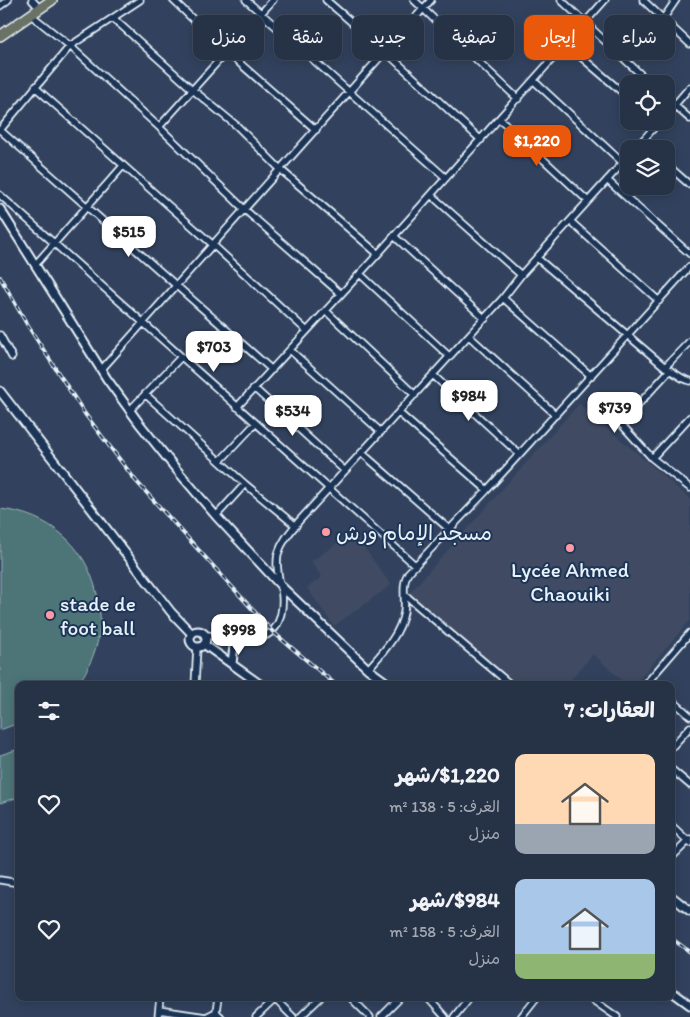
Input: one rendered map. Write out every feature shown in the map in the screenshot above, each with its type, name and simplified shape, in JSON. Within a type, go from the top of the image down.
[{"type":"main road","points":[[0,36],[52,0]]},
{"type":"street","points":[[0,6],[8,0]]},
{"type":"street","points":[[32,0],[40,9]]},
{"type":"street","points":[[140,0],[70,46],[0,130],[272,370]]},
{"type":"street","points":[[173,0],[193,19]]},
{"type":"street","points":[[246,0],[446,178]]},
{"type":"street","points":[[262,13],[274,0]]},
{"type":"street","points":[[326,0],[352,23]]},
{"type":"street","points":[[414,0],[518,99]]},
{"type":"street","points":[[418,15],[431,0]]},
{"type":"street","points":[[561,0],[577,15]]},
{"type":"street","points":[[592,15],[605,0]]},
{"type":"street","points":[[643,0],[659,15]]},
{"type":"street","points":[[666,15],[676,0]]},
{"type":"street","points":[[31,15],[70,46],[159,127],[244,209],[341,294]]},
{"type":"street","points":[[113,18],[193,90],[237,126],[280,169],[378,254]]},
{"type":"street","points":[[675,30],[690,44]]},
{"type":"street","points":[[594,31],[641,75]]},
{"type":"street","points":[[159,127],[220,60]]},
{"type":"street","points":[[236,60],[316,130]]},
{"type":"street","points":[[101,370],[379,60]]},
{"type":"street","points":[[395,60],[481,140]]},
{"type":"street","points":[[237,407],[432,195],[552,60]]},
{"type":"street","points":[[585,60],[620,90]]},
{"type":"street","points":[[534,81],[620,160]]},
{"type":"street","points":[[675,105],[690,87]]},
{"type":"street","points":[[35,88],[212,244],[307,331]]},
{"type":"street","points":[[675,107],[690,119]]},
{"type":"street","points":[[500,119],[588,201]]},
{"type":"street","points":[[643,140],[651,130]]},
{"type":"street","points":[[35,265],[123,166]]},
{"type":"street","points":[[192,634],[199,631],[206,635],[258,639],[273,632],[282,612],[283,603],[277,564],[278,553],[283,542],[620,166]]},
{"type":"street","points":[[675,172],[690,185]]},
{"type":"street","points":[[607,180],[690,254]]},
{"type":"street","points":[[0,195],[415,565]]},
{"type":"street","points":[[432,195],[521,276]]},
{"type":"street","points":[[0,209],[101,370],[130,410],[216,516],[280,586],[368,669],[384,681]]},
{"type":"street","points":[[570,221],[659,301]]},
{"type":"street","points":[[394,236],[485,318]]},
{"type":"street","points":[[537,258],[668,369],[682,378],[690,380]]},
{"type":"street","points":[[368,669],[389,644],[401,625],[404,615],[405,578],[415,565],[556,415],[690,266]]},
{"type":"street","points":[[360,274],[450,357]]},
{"type":"street","points":[[503,298],[591,376]]},
{"type":"street","points":[[326,311],[415,395]]},
{"type":"street","points":[[0,335],[12,357]]},
{"type":"street","points":[[469,336],[556,415]]},
{"type":"street","points":[[689,486],[652,458],[623,427],[622,423],[690,341]]},
{"type":"street","points":[[290,350],[381,432]]},
{"type":"street","points":[[130,410],[180,357]]},
{"type":"street","points":[[433,375],[519,454]]},
{"type":"street","points":[[254,388],[345,471]]},
{"type":"street","points":[[0,391],[174,616],[192,634]]},
{"type":"street","points":[[145,394],[245,484],[296,526]]},
{"type":"street","points":[[398,413],[487,490]]},
{"type":"street","points":[[652,458],[690,417]]},
{"type":"street","points":[[220,461],[255,424]]},
{"type":"street","points":[[362,453],[449,529]]},
{"type":"street","points":[[216,516],[245,484]]},
{"type":"street","points":[[405,595],[506,681]]},
{"type":"street","points":[[648,681],[687,641],[690,633]]},
{"type":"street","points":[[192,634],[190,642],[197,648]]},
{"type":"street","points":[[205,645],[206,635]]},
{"type":"street","points":[[232,664],[234,645],[238,638]]},
{"type":"street","points":[[197,648],[205,645]]},
{"type":"street","points":[[205,645],[255,681]]},
{"type":"street","points":[[195,681],[197,648]]},
{"type":"street","points":[[675,703],[690,716]]},
{"type":"street","points":[[675,744],[690,728]]},
{"type":"street","points":[[675,772],[690,785]]},
{"type":"street","points":[[675,829],[689,841],[675,854]]},
{"type":"street","points":[[0,880],[15,882]]},
{"type":"street","points":[[675,899],[690,911]]},
{"type":"street","points":[[675,994],[690,1005]]},
{"type":"street","points":[[160,1001],[158,1014],[206,1017],[218,1015],[218,1001]]},
{"type":"street","points":[[256,1017],[272,1001]]},
{"type":"street","points":[[278,1001],[293,1017]]},
{"type":"street","points":[[300,1017],[317,1001]]},
{"type":"street","points":[[354,1001],[370,1017]]},
{"type":"street","points":[[381,1017],[397,1001]]},
{"type":"street","points":[[431,1001],[445,1017]]},
{"type":"street","points":[[454,1017],[467,1001]]},
{"type":"street","points":[[525,1016],[534,1001]]},
{"type":"street","points":[[594,1001],[617,1017]]},
{"type":"shaded area","name":"Lycée Ahmed Chaouiki","points":[[579,404],[690,499],[690,620],[637,681],[623,681],[593,654],[569,681],[503,681],[406,597]]},
{"type":"shaded area","points":[[353,532],[391,585],[334,626],[307,588],[322,577],[311,562]]},
{"type":"green space","name":"stade de foot ball","points":[[0,509],[18,512],[49,525],[63,535],[74,547],[92,576],[97,594],[100,620],[98,640],[91,662],[80,681],[15,681],[15,724],[0,730]]},
{"type":"green space","points":[[15,750],[15,798],[0,803],[0,755]]},
{"type":"railway","points":[[0,277],[28,326],[85,414],[136,481],[273,632],[331,681]]},
{"type":"railway","points":[[675,941],[690,952]]},
{"type":"place","name":"مسجد الإمام ورش","points":[[326,532]]},
{"type":"place","name":"Lycée Ahmed Chaouiki","points":[[570,548]]},
{"type":"place","name":"stade de foot ball","points":[[50,615]]}]
